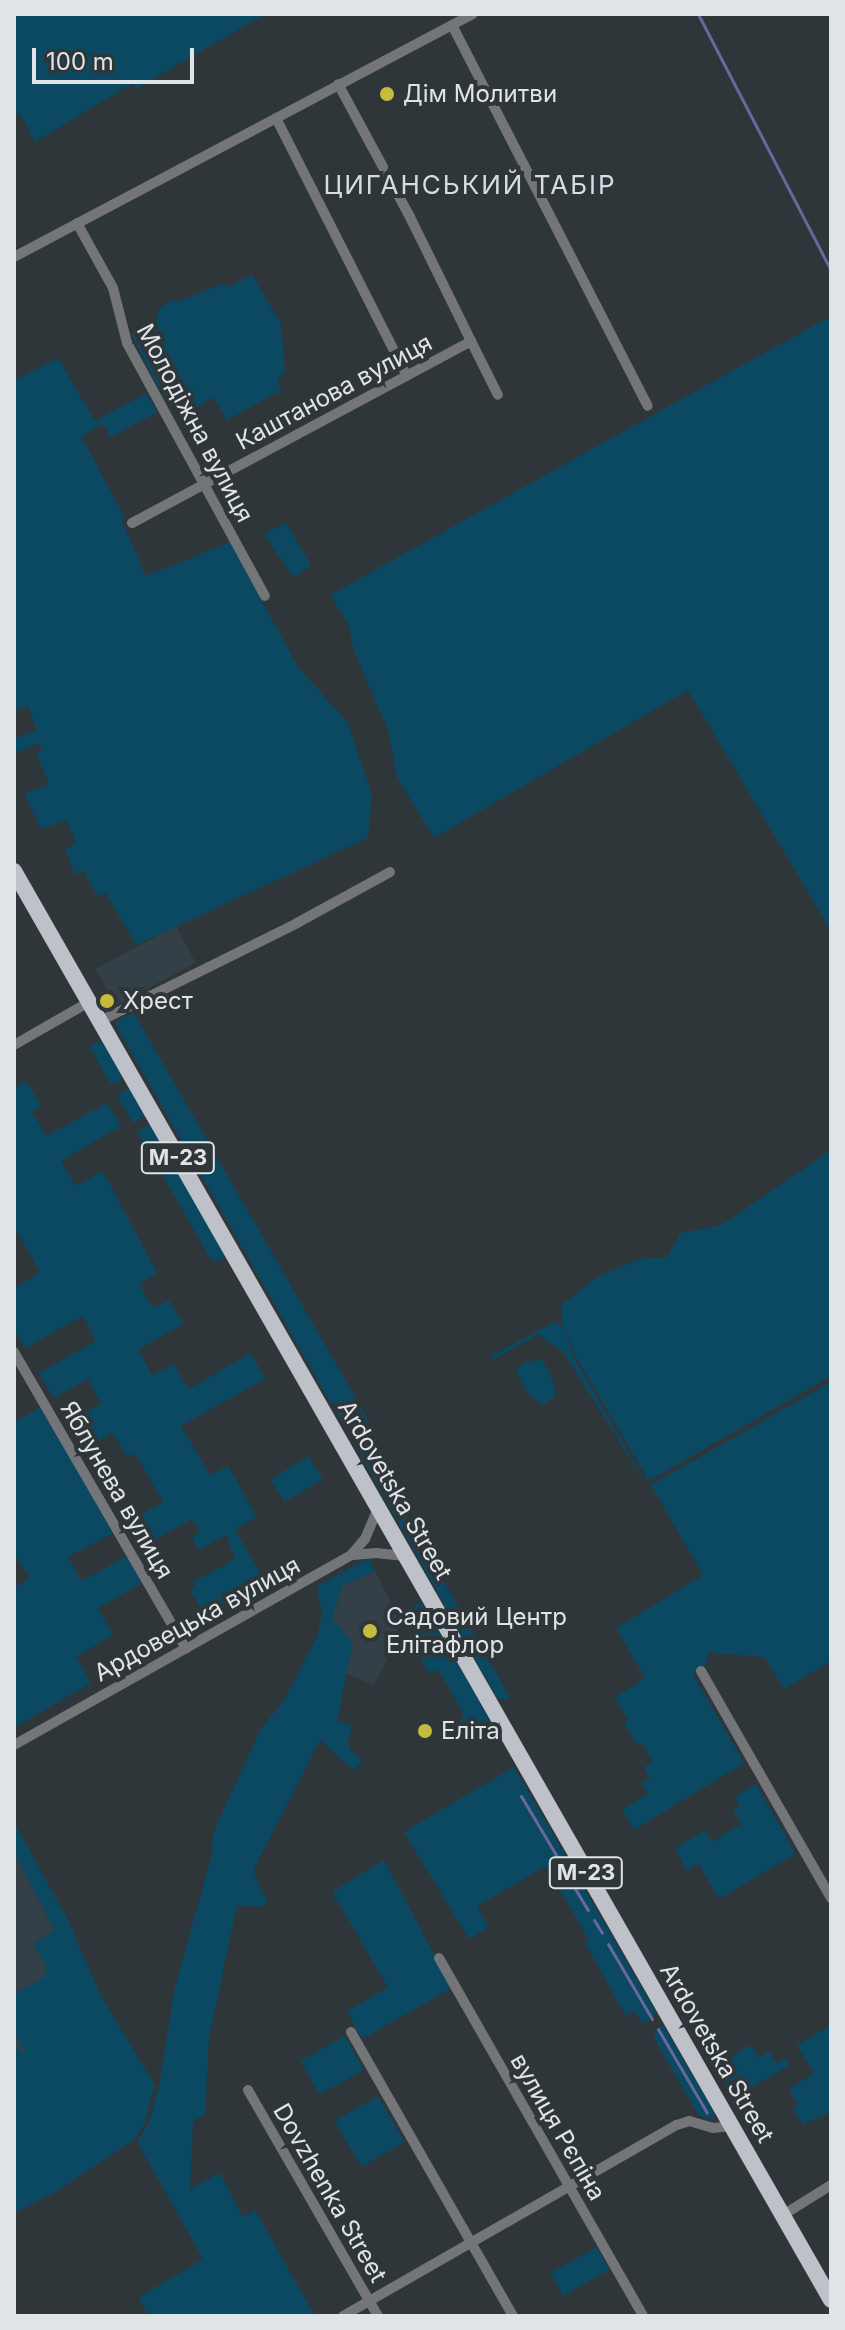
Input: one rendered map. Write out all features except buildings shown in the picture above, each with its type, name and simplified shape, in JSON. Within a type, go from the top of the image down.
[{"type":"highway","name":"Ardovetska Street","points":[[14,871],[831,2300]]},
{"type":"street","points":[[14,257],[473,14]]},
{"type":"street","points":[[452,25],[648,406]]},
{"type":"street","points":[[338,84],[410,217],[498,395]]},
{"type":"street","points":[[276,118],[407,376]]},
{"type":"street","name":"Молодіжна вулиця","points":[[77,223],[113,288],[127,343],[265,596]]},
{"type":"street","name":"Каштанова вулиця","points":[[132,523],[471,341]]},
{"type":"street","points":[[100,1021],[297,923],[390,872]]},
{"type":"street","points":[[14,1045],[89,1002]]},
{"type":"street","name":"Яблунева вулиця","points":[[14,1352],[184,1647]]},
{"type":"street","name":"Ардовецька вулиця","points":[[14,1745],[351,1555],[365,1539],[378,1508]]},
{"type":"street","points":[[351,1555],[370,1552],[405,1556]]},
{"type":"street","points":[[701,1671],[831,1898]]},
{"type":"street","name":"вулиця Рєпіна","points":[[439,1958],[643,2316]]},
{"type":"street","points":[[351,2032],[513,2316]]},
{"type":"street","name":"Dovzhenka Street","points":[[248,2090],[378,2316]]},
{"type":"street","points":[[343,2316],[683,2122],[721,2128],[731,2126]]},
{"type":"street","points":[[783,2215],[831,2185]]},
{"type":"shaded area","points":[[14,14],[265,14],[136,89],[133,83],[35,142],[20,113],[14,116]]},
{"type":"shaded area","points":[[252,275],[281,324],[285,370],[277,382],[281,390],[227,420],[213,397],[196,408],[188,395],[168,407],[131,334],[157,320],[159,308],[174,299],[176,302],[225,283],[228,287]]},
{"type":"shaded area","points":[[831,316],[831,931],[688,690],[434,838],[397,777],[388,730],[354,651],[349,626],[330,595]]},
{"type":"shaded area","points":[[58,358],[95,421],[146,393],[157,412],[111,437],[103,424],[81,436],[125,518],[121,520],[146,576],[230,542],[298,667],[348,723],[372,794],[368,838],[136,945],[106,893],[97,896],[84,871],[75,875],[65,849],[76,844],[67,820],[41,829],[24,794],[49,784],[36,753],[42,750],[39,743],[14,754],[14,739],[37,730],[28,706],[14,711],[14,380]]},
{"type":"shaded area","points":[[286,522],[311,566],[293,577],[264,534]]},
{"type":"shaded area","points":[[176,926],[196,963],[115,1006],[96,969]]},
{"type":"shaded area","points":[[134,1013],[370,1423],[354,1432],[345,1428],[117,1027],[117,1020]]},
{"type":"shaded area","points":[[98,1042],[105,1044],[122,1075],[120,1083],[110,1083],[90,1047]]},
{"type":"shaded area","points":[[27,1081],[41,1106],[32,1112],[46,1136],[107,1103],[121,1126],[61,1161],[76,1186],[103,1171],[157,1273],[139,1284],[153,1308],[169,1300],[183,1324],[138,1350],[152,1375],[174,1364],[189,1389],[251,1353],[265,1379],[181,1426],[210,1475],[228,1466],[257,1517],[235,1529],[265,1582],[205,1616],[190,1590],[195,1587],[193,1582],[235,1559],[226,1535],[199,1550],[192,1537],[200,1532],[192,1519],[141,1548],[126,1523],[163,1502],[135,1453],[127,1457],[113,1433],[84,1449],[68,1422],[101,1404],[88,1379],[54,1398],[39,1373],[96,1341],[83,1316],[25,1348],[14,1329],[14,1288],[40,1272],[14,1226],[14,1088]]},
{"type":"shaded area","points":[[130,1088],[146,1116],[133,1123],[117,1096]]},
{"type":"shaded area","points":[[150,1124],[226,1257],[219,1261],[211,1260],[137,1131]]},
{"type":"shaded area","points":[[831,1150],[831,1376],[649,1481],[576,1357],[562,1322],[562,1304],[599,1276],[639,1259],[667,1257],[680,1233],[718,1226],[729,1220]]},
{"type":"shaded area","points":[[554,1322],[564,1328],[574,1358],[656,1500],[564,1353],[538,1334],[492,1361],[493,1355]]},
{"type":"shaded area","points":[[543,1360],[554,1383],[555,1397],[542,1405],[528,1394],[516,1370],[525,1362]]},
{"type":"shaded area","points":[[831,1382],[831,1661],[784,1689],[765,1657],[708,1652],[706,1665],[693,1674],[744,1763],[634,1830],[622,1810],[648,1794],[641,1783],[650,1778],[644,1767],[653,1762],[642,1743],[637,1745],[624,1723],[628,1720],[615,1697],[645,1678],[616,1628],[703,1575],[651,1485]]},
{"type":"shaded area","points":[[41,1407],[113,1533],[68,1557],[82,1581],[127,1556],[142,1583],[98,1608],[113,1635],[76,1657],[91,1683],[14,1728],[14,1588],[30,1578],[14,1554],[14,1422]]},
{"type":"shaded area","points":[[362,1439],[510,1697],[506,1700],[497,1698],[354,1444]]},
{"type":"shaded area","points":[[309,1456],[323,1479],[284,1502],[270,1479]]},
{"type":"shaded area","points":[[369,1558],[375,1571],[342,1586],[332,1619],[353,1642],[337,1721],[353,1725],[348,1739],[351,1750],[363,1761],[353,1770],[320,1740],[253,1871],[268,1902],[261,1907],[237,1905],[209,2038],[205,2114],[193,2121],[190,2189],[220,2173],[243,2217],[255,2210],[315,2316],[149,2316],[138,2298],[203,2259],[137,2142],[149,2122],[159,2086],[175,1987],[212,1854],[213,1833],[260,1730],[283,1702],[317,1637],[322,1614],[317,1586]]},
{"type":"shaded area","name":"Садовий Центр Елітафлор","points":[[375,1571],[400,1621],[392,1650],[374,1685],[346,1673],[352,1642],[332,1619],[342,1586]]},
{"type":"shaded area","points":[[419,1603],[426,1607],[492,1724],[479,1732],[468,1734],[459,1727],[463,1713],[439,1671],[427,1671],[422,1661],[412,1616],[414,1606]]},
{"type":"shaded area","points":[[514,1767],[656,2012],[646,2023],[642,2024],[634,2011],[626,2016],[585,1943],[589,1940],[546,1866],[477,1906],[489,1927],[469,1939],[404,1832]]},
{"type":"shaded area","points":[[756,1784],[796,1854],[719,1899],[699,1864],[687,1871],[675,1848],[705,1830],[712,1842],[741,1824],[733,1809],[740,1805],[735,1797]]},
{"type":"shaded area","points":[[14,1822],[69,1922],[102,1998],[155,2085],[145,2122],[135,2139],[54,2193],[14,2213],[14,2043],[21,2053],[25,2051],[14,2034],[14,1997],[17,1992],[45,1977],[43,1973],[48,1969],[33,1943],[55,1931],[14,1852]]},
{"type":"shaded area","points":[[14,1852],[93,2004],[14,2059]]},
{"type":"shaded area","points":[[384,1860],[452,1988],[362,2039],[347,2012],[388,1987],[332,1892]]},
{"type":"shaded area","points":[[663,2025],[714,2112],[714,2120],[699,2116],[656,2042],[654,2033]]},
{"type":"shaded area","points":[[831,2025],[831,2112],[803,2125],[793,2108],[798,2105],[789,2089],[814,2073],[797,2045]]},
{"type":"shaded area","points":[[345,2036],[364,2070],[319,2095],[300,2061]]},
{"type":"shaded area","points":[[751,2045],[758,2058],[769,2051],[776,2063],[785,2058],[789,2065],[734,2098],[715,2066]]},
{"type":"shaded area","points":[[378,2096],[404,2142],[361,2167],[335,2121]]},
{"type":"shaded area","points":[[597,2247],[610,2270],[563,2295],[551,2273]]},
{"type":"waterway","points":[[698,14],[831,271]]},
{"type":"waterway","points":[[521,1796],[569,1877]]},
{"type":"waterway","points":[[574,1887],[588,1910]]},
{"type":"waterway","points":[[594,1920],[602,1933]]},
{"type":"waterway","points":[[608,1944],[652,2019]]},
{"type":"waterway","points":[[658,2029],[707,2113]]},
{"type":"place","name":"Дім Молитви","points":[[387,94]]},
{"type":"place","name":"Хрест","points":[[107,1001]]},
{"type":"place","name":"Садовий Центр Елітафлор","points":[[370,1631]]},
{"type":"place","name":"Еліта","points":[[425,1731]]},
{"type":"district","name":"ЦИГАНСЬКИЙ ТАБІР","points":[[470,185]]}]
